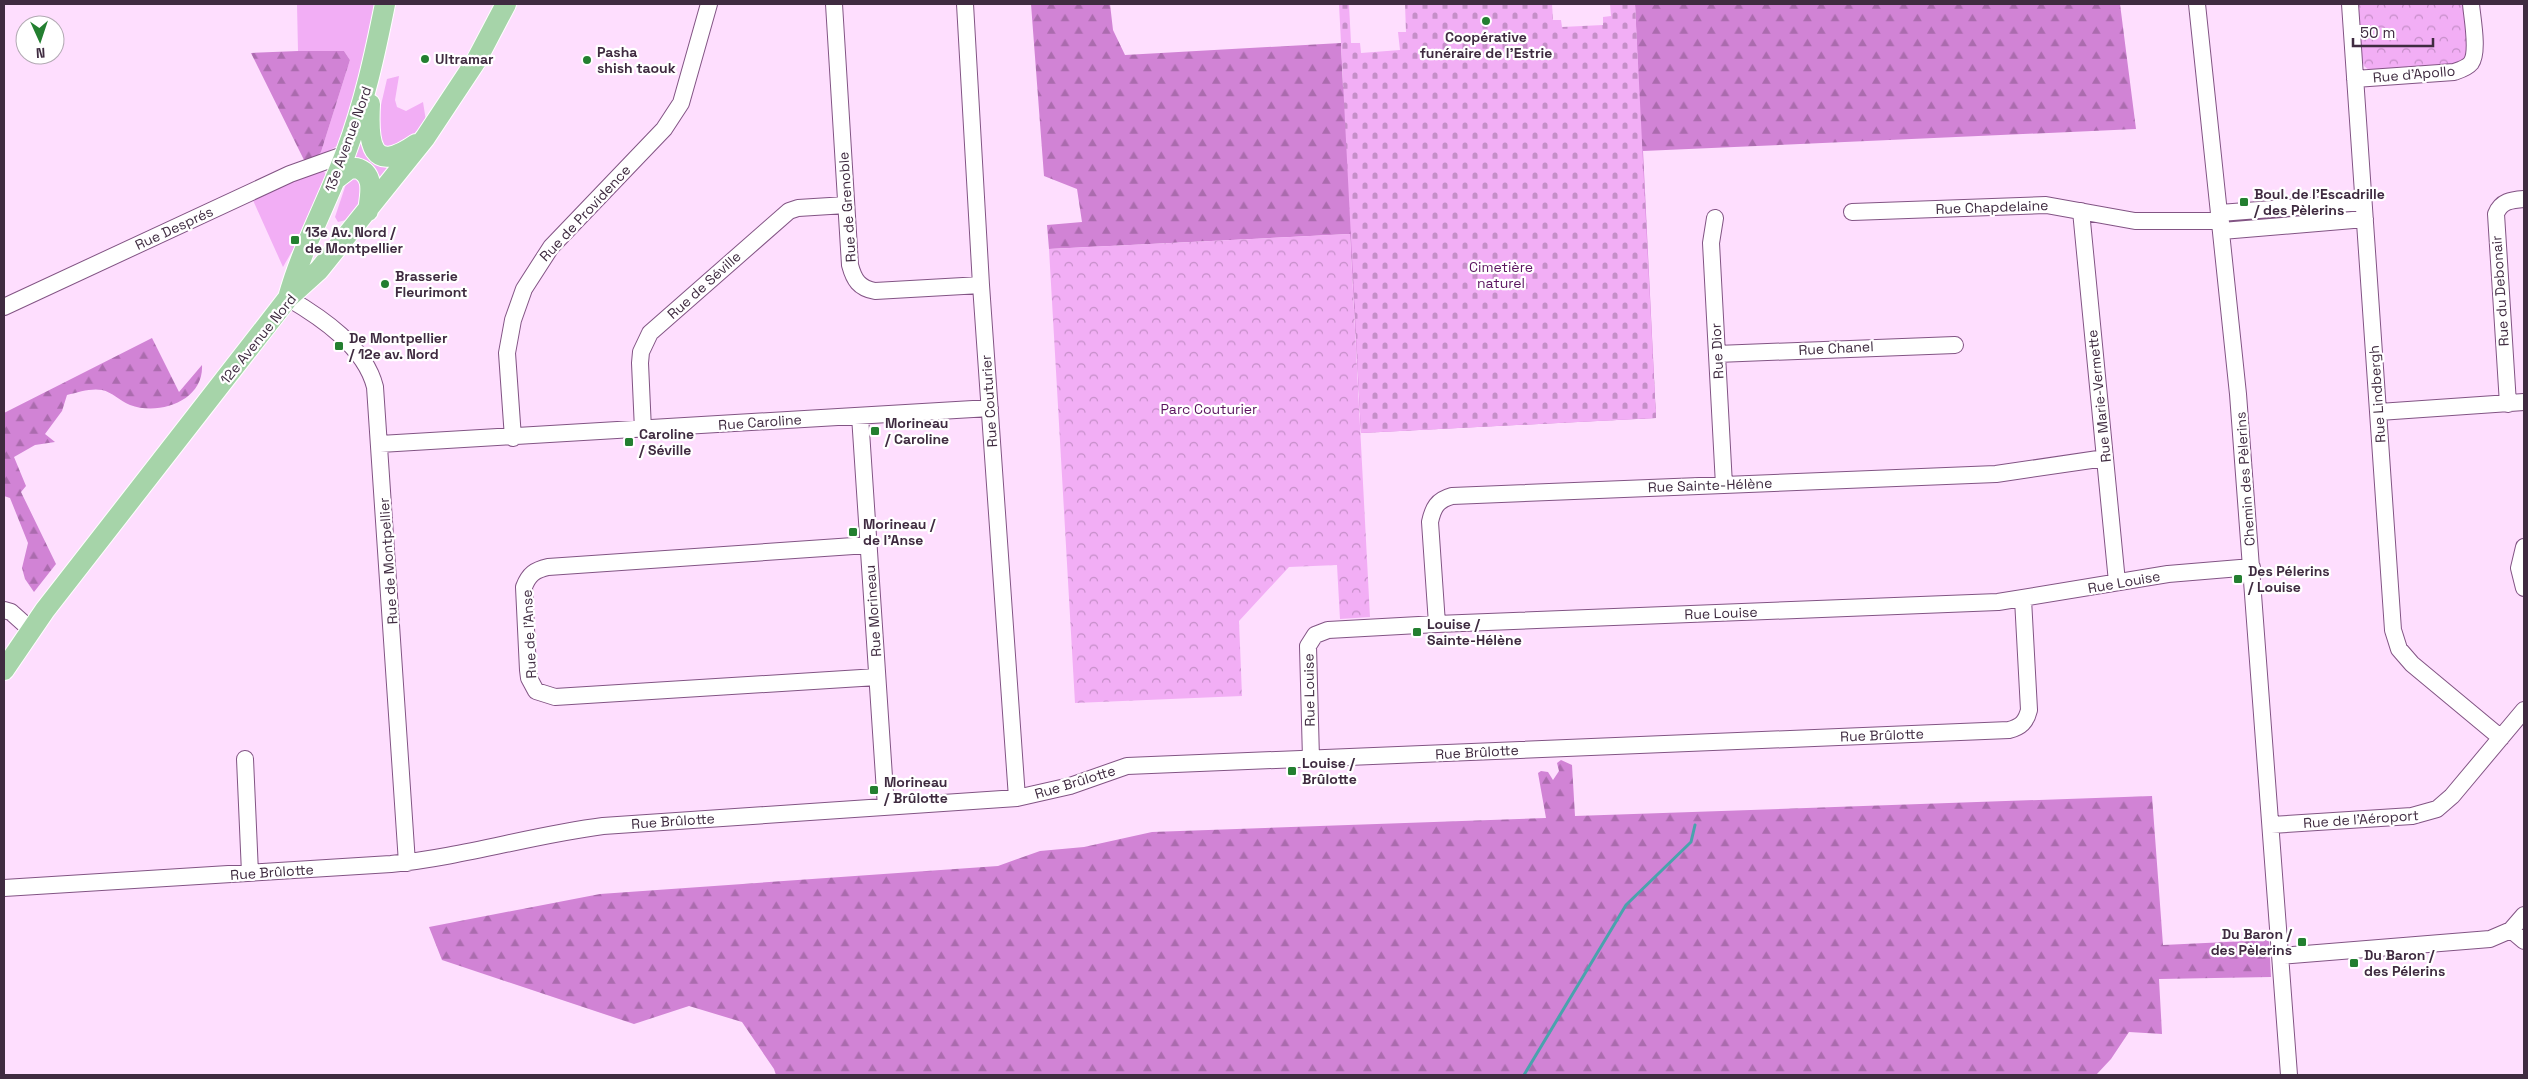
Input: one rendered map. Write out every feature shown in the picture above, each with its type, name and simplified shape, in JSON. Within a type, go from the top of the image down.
[{"type":"main road","name":"13e Avenue Nord","points":[[288,298],[298,262],[346,154],[373,68],[385,4]]},
{"type":"main road","name":"12e Avenue Nord","points":[[4,670],[30,629],[288,298],[320,270],[425,138],[476,61],[506,4]]},
{"type":"main road","points":[[373,68],[368,130],[373,149],[385,156],[398,155],[425,138]]},
{"type":"main road","points":[[336,179],[349,170],[356,168],[368,176],[371,184],[368,211]]},
{"type":"street","name":"Rue de Providence","points":[[513,438],[507,353],[513,320],[524,289],[551,247],[664,129],[677,112],[710,4]]},
{"type":"street","name":"Rue de Grenoble","points":[[834,4],[850,265],[854,278],[865,289],[875,292],[981,285]]},
{"type":"street","name":"Rue Couturier","points":[[966,4],[981,285],[1017,798]]},
{"type":"street","name":"Chemin des Pèlerins","points":[[2197,4],[2221,222],[2252,567],[2289,1075]]},
{"type":"street","name":"Rue Lindbergh","points":[[2350,4],[2392,618],[2396,640],[2412,664],[2500,738]]},
{"type":"street","name":"Rue d'Apollo","points":[[2355,79],[2454,72],[2464,69],[2472,62],[2475,51],[2471,4]]},
{"type":"street","name":"Rue Després","points":[[4,307],[290,174],[346,154]]},
{"type":"street","name":"Rue du Debonair","points":[[2379,412],[2516,403],[2496,214],[2499,207],[2506,202],[2524,199]]},
{"type":"street","points":[[2221,222],[2364,202]]},
{"type":"street","name":"Rue de Séville","points":[[643,430],[640,357],[644,342],[650,333],[789,211],[798,208],[846,205]]},
{"type":"street","name":"Rue Chapdelaine","points":[[1852,212],[2046,205],[2148,222],[2221,222]]},
{"type":"street","name":"Rue Marie-Vermette","points":[[2081,211],[2117,582]]},
{"type":"street","name":"Rue Dior","points":[[1715,218],[1711,243],[1724,485]]},
{"type":"street","points":[[2221,222],[2365,219]]},
{"type":"street","name":"Rue de Montpellier","points":[[288,298],[313,313],[366,363],[375,387],[407,863]]},
{"type":"street","name":"Rue Chanel","points":[[1718,354],[1887,346],[1955,345]]},
{"type":"street","name":"Rue Caroline","points":[[380,444],[513,438],[990,408]]},
{"type":"street","name":"Rue Morineau","points":[[860,416],[886,807]]},
{"type":"street","name":"Rue Sainte-Hélène","points":[[1437,624],[1430,522],[1432,511],[1437,503],[1444,498],[1475,495],[1996,474],[2105,458]]},
{"type":"street","name":"Rue de l'Anse","points":[[868,545],[558,566],[535,570],[527,579],[524,587],[528,670],[529,678],[536,691],[555,697],[877,678]]},
{"type":"street","points":[[2524,547],[2519,568],[2524,588]]},
{"type":"street","name":"Rue Louise","points":[[1310,759],[1308,646],[1314,635],[1336,629],[1972,604],[2023,599],[2168,574],[2252,567]]},
{"type":"street","name":"Rue Brûlotte","points":[[4,888],[407,863],[603,826],[1017,798],[1062,788],[1127,766],[2009,730],[2017,728],[2024,723],[2028,710],[2023,599]]},
{"type":"street","points":[[4,610],[11,612],[30,629]]},
{"type":"street","name":"Rue de l'Aéroport","points":[[2271,825],[2426,814],[2445,804],[2524,710]]},
{"type":"street","points":[[245,760],[250,873]]},
{"type":"street","points":[[2281,956],[2490,939],[2511,930],[2524,915]]},
{"type":"street","points":[[2511,930],[2524,941]]},
{"type":"green space","points":[[297,4],[375,4],[364,63],[345,129],[337,146],[315,159],[321,152],[350,60],[344,51],[298,51]]},
{"type":"green space","points":[[1031,4],[1110,4],[1113,30],[1125,55],[1341,43],[1343,87],[1638,72],[1635,4],[2120,4],[2136,129],[1643,151],[1656,418],[1361,433],[1350,234],[1049,249],[1047,225],[1082,222],[1077,189],[1044,176]]},
{"type":"green space","name":"Cimetière naturel","points":[[1339,4],[1349,4],[1351,43],[1360,43],[1361,53],[1400,50],[1398,32],[1406,32],[1405,4],[1552,4],[1553,20],[1561,20],[1562,27],[1603,25],[1603,17],[1611,16],[1610,4],[1635,4],[1656,418],[1361,433]]},
{"type":"green space","points":[[2358,4],[2465,4],[2468,53],[2463,60],[2454,64],[2369,70],[2364,66],[2361,58]]},
{"type":"green space","points":[[344,51],[350,60],[321,152],[315,159],[305,162],[251,53]]},
{"type":"green space","points":[[399,76],[395,100],[397,107],[406,111],[423,102],[426,121],[411,141],[388,152],[375,138],[375,131],[387,79]]},
{"type":"green space","points":[[363,127],[393,161],[376,189],[354,162]]},
{"type":"green space","points":[[323,169],[327,178],[302,234],[283,267],[252,198]]},
{"type":"green space","points":[[356,176],[367,193],[346,220],[338,222],[335,217],[346,184]]},
{"type":"green space","name":"Parc Couturier","points":[[1350,234],[1370,617],[1340,619],[1337,565],[1289,567],[1239,621],[1242,696],[1075,703],[1049,249]]},
{"type":"green space","points":[[152,338],[179,392],[202,365],[201,378],[196,388],[188,396],[178,403],[166,407],[142,408],[130,405],[102,390],[89,390],[67,395],[62,411],[45,434],[55,442],[35,445],[14,457],[26,486],[21,492],[56,564],[34,592],[25,579],[22,568],[28,543],[10,498],[4,496],[4,413]]},
{"type":"green space","points":[[1561,760],[1572,765],[1575,816],[2152,796],[2163,945],[2269,940],[2271,977],[2159,979],[2162,1034],[2129,1032],[2111,1059],[2096,1075],[776,1075],[774,1069],[742,1022],[689,1006],[634,1024],[442,960],[429,927],[600,894],[998,866],[1040,851],[1084,847],[1152,832],[1546,818],[1538,773],[1541,771],[1548,772],[1553,780],[1559,771],[1557,763]]},
{"type":"waterway","points":[[1524,1075],[1626,905],[1691,842],[1695,825]]},
{"type":"place","name":"Coopérative funéraire de l'Estrie","points":[[1486,21]]},
{"type":"place","name":"Ultramar","points":[[425,59]]},
{"type":"place","name":"Pasha shish taouk","points":[[587,60]]},
{"type":"place","name":"Boul. de l'Escadrille / des Pèlerins","points":[[2244,202]]},
{"type":"place","name":"13e Av. Nord / de Montpellier","points":[[295,240]]},
{"type":"place","name":"Brasserie Fleurimont","points":[[385,284]]},
{"type":"place","name":"De Montpellier / 12e av. Nord","points":[[339,346]]},
{"type":"place","name":"Morineau / Caroline","points":[[875,431]]},
{"type":"place","name":"Caroline / Séville","points":[[629,442]]},
{"type":"place","name":"Morineau / de l'Anse","points":[[853,532]]},
{"type":"place","name":"Des Pélerins / Louise","points":[[2238,579]]},
{"type":"place","name":"Louise / Sainte-Hélène","points":[[1417,632]]},
{"type":"place","name":"Louise / Brûlotte","points":[[1292,771]]},
{"type":"place","name":"Morineau / Brûlotte","points":[[874,790]]},
{"type":"place","name":"Du Baron / des Pèlerins","points":[[2302,942]]},
{"type":"place","name":"Du Baron / des Pélerins","points":[[2354,963]]}]
